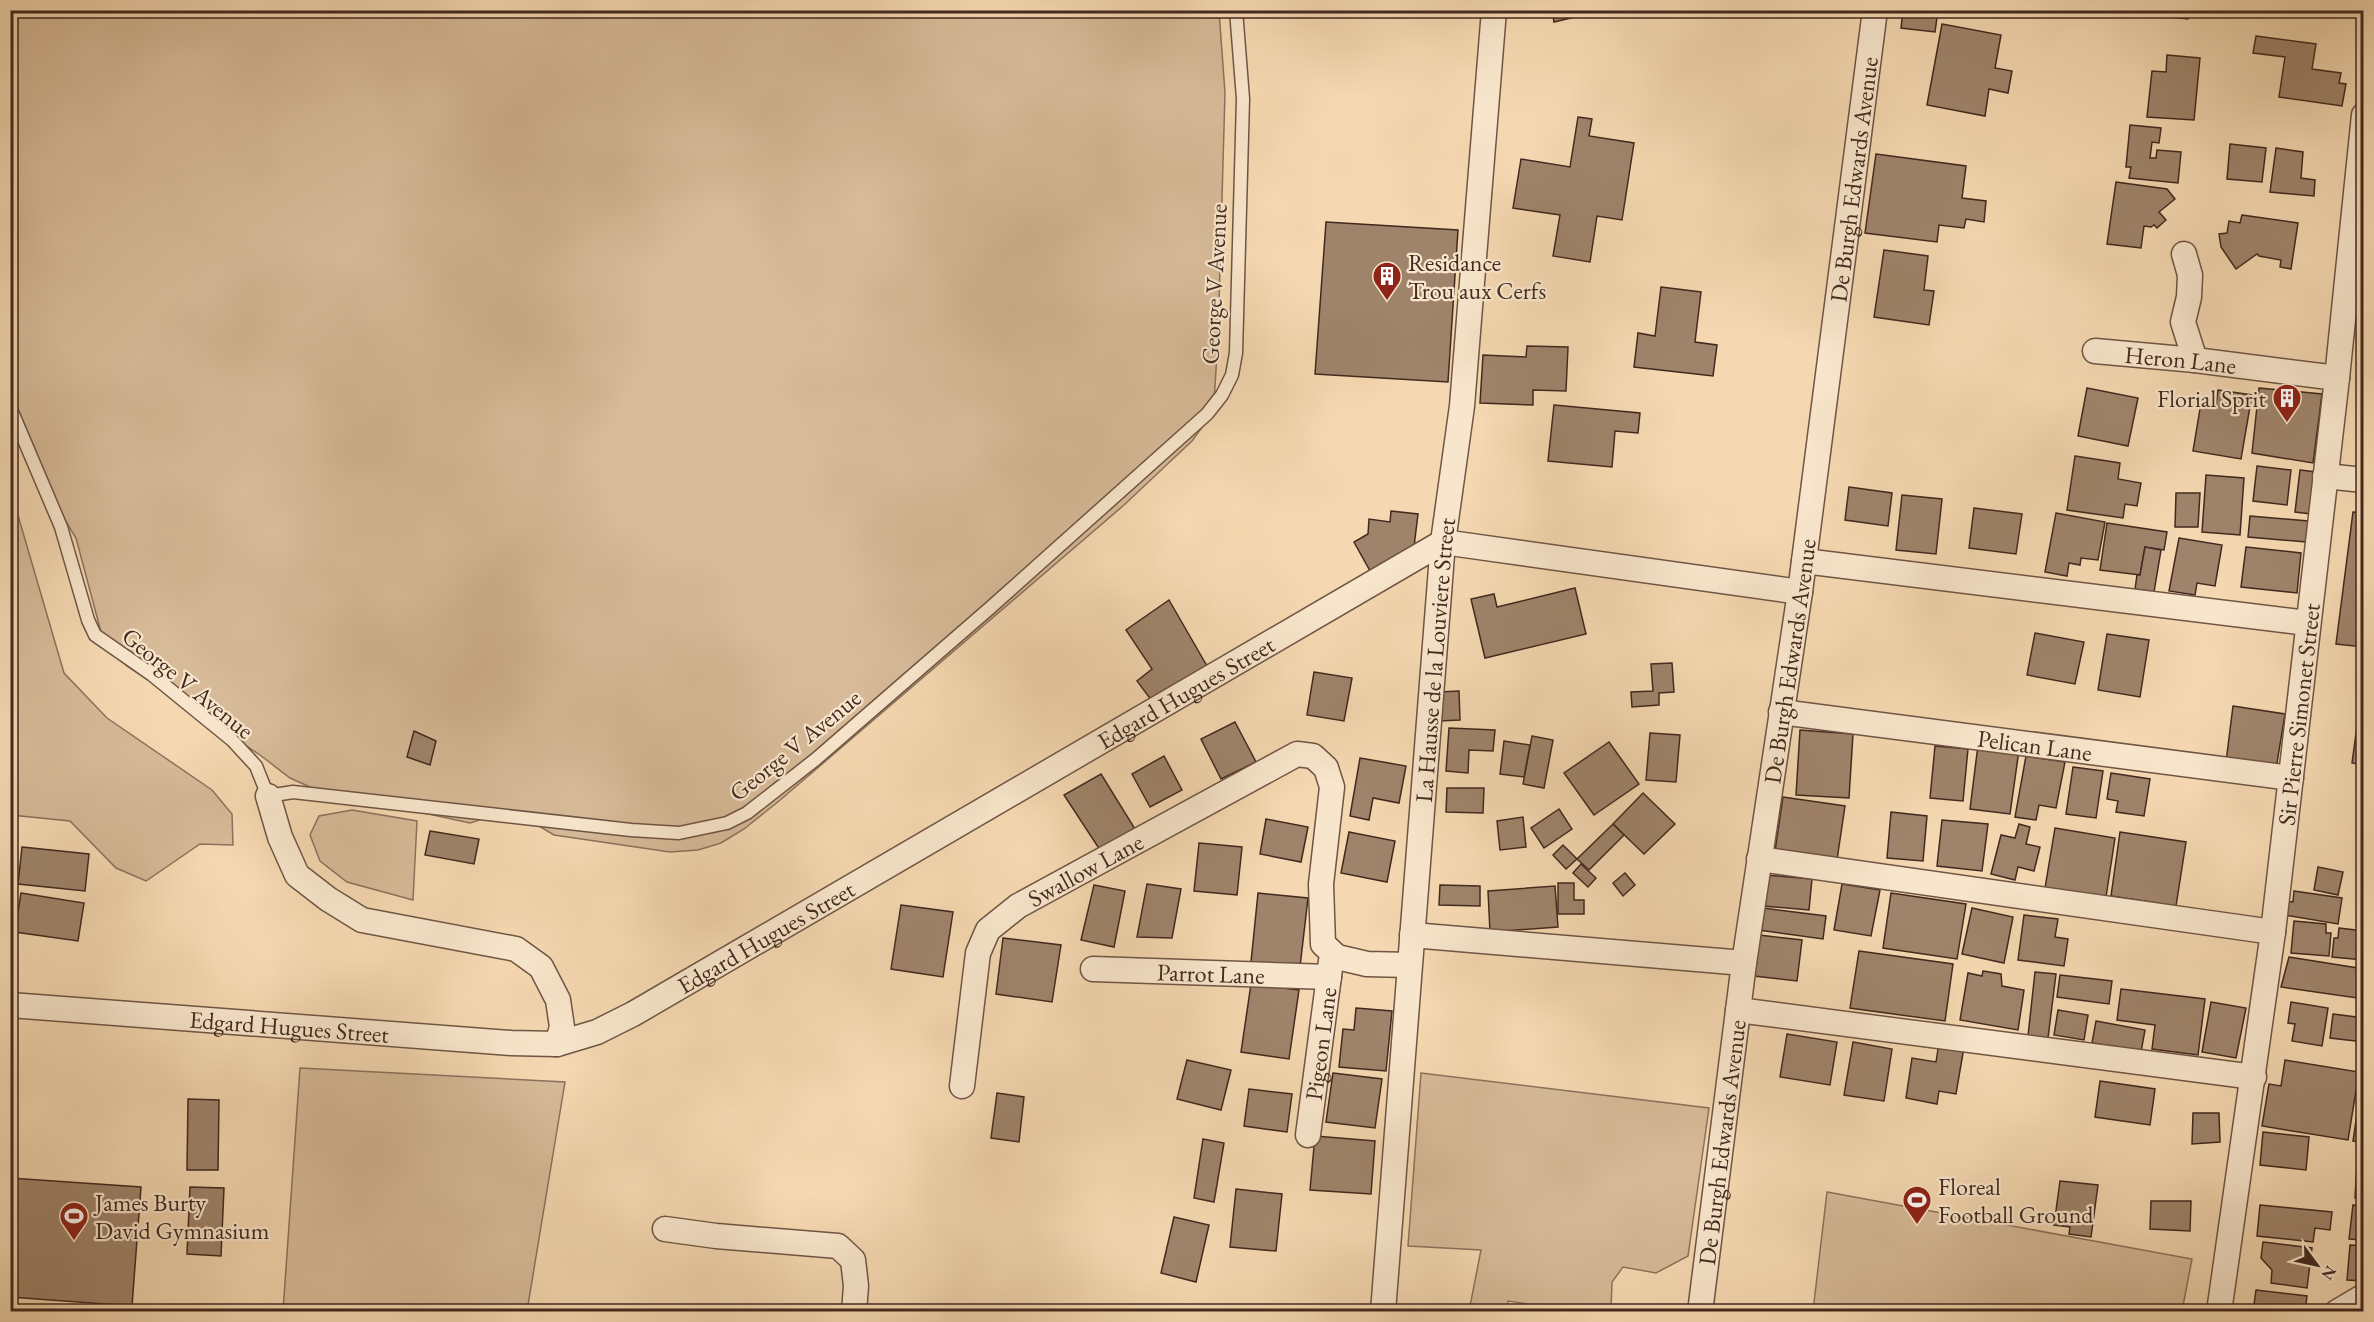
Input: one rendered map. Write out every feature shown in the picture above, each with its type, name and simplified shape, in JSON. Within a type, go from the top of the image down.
[{"type":"street","name":"La Hausse de la Louviere Street","points":[[1383,1311],[1443,542],[1462,406],[1494,10]]},
{"type":"street","name":"De Burgh Edwards Avenue","points":[[1700,1311],[1744,963],[1800,592],[1875,10]]},
{"type":"street","name":"Sir Pierre Simonet Street","points":[[2219,1311],[2273,932],[2337,378],[2364,115]]},
{"type":"street","points":[[2184,254],[2190,275],[2189,297],[2183,322],[2195,360]]},
{"type":"street","name":"Heron Lane","points":[[2096,351],[2195,360],[2337,378]]},
{"type":"street","points":[[2325,476],[2364,480]]},
{"type":"street","points":[[1443,542],[1800,592]]},
{"type":"street","name":"Edgard Hugues Street","points":[[10,1005],[512,1043],[557,1044],[597,1032],[643,1008],[1443,542]]},
{"type":"street","points":[[1804,561],[2308,623]]},
{"type":"street","name":"Pelican Lane","points":[[1781,712],[2291,778]]},
{"type":"street","name":"Swallow Lane","points":[[962,1086],[978,953],[988,930],[1018,906],[1297,754],[1313,756],[1326,768]]},
{"type":"street","name":"Pigeon Lane","points":[[1308,1135],[1329,978],[1321,885],[1332,787],[1326,768]]},
{"type":"street","points":[[268,796],[280,837],[297,875],[328,899],[362,920],[516,949],[541,968],[558,1000],[562,1027],[557,1044]]},
{"type":"street","points":[[1760,859],[2273,932]]},
{"type":"street","points":[[1412,935],[1744,963]]},
{"type":"street","points":[[1328,948],[1337,957],[1367,964],[1409,965]]},
{"type":"street","name":"Parrot Lane","points":[[1093,969],[1329,978]]},
{"type":"street","points":[[1738,1010],[2254,1077]]},
{"type":"street","points":[[665,1229],[716,1236],[838,1246],[853,1260],[856,1286],[854,1311]]},
{"type":"street","points":[[2337,1311],[2364,1296]]},
{"type":"lane","name":"George V Avenue","points":[[10,407],[65,537],[88,620],[95,635],[151,674],[232,740],[256,766],[268,796],[293,792],[460,812],[679,833],[727,823],[747,813],[816,759],[1139,476],[1207,414],[1222,395],[1232,375],[1236,352],[1243,99],[1236,10]]},
{"type":"shaded area","points":[[10,11],[1219,11],[1225,93],[1218,338],[1214,402],[1209,418],[1192,441],[1124,505],[779,801],[744,829],[721,843],[698,850],[670,852],[554,835],[512,810],[502,811],[470,823],[317,790],[290,778],[260,755],[127,666],[105,647],[76,538],[21,448],[11,424]]},
{"type":"shaded area","points":[[10,488],[64,673],[107,718],[212,790],[232,814],[233,845],[200,844],[146,881],[116,868],[70,821],[11,815]]},
{"type":"shaded area","points":[[352,810],[417,821],[413,900],[347,882],[320,861],[310,835],[319,816]]},
{"type":"shaded area","points":[[300,1068],[565,1082],[527,1311],[283,1311]]},
{"type":"shaded area","points":[[1421,1073],[1709,1108],[1688,1256],[1656,1273],[1623,1267],[1612,1282],[1611,1311],[1575,1311],[1508,1301],[1508,1311],[1469,1311],[1481,1250],[1408,1246]]},
{"type":"shaded area","name":"Floreal Football Ground","points":[[1827,1192],[2192,1259],[2182,1311],[1813,1311]]},
{"type":"building","points":[[1552,10],[1591,10],[1592,13],[1554,22]]},
{"type":"building","points":[[1903,10],[1938,10],[1935,32],[1901,28]]},
{"type":"building","points":[[2152,10],[2189,10],[2188,19],[2151,15]]},
{"type":"building","points":[[1942,24],[2001,35],[1995,68],[2012,71],[2008,93],[1989,89],[1985,116],[1927,105]]},
{"type":"building","points":[[2256,36],[2316,44],[2312,69],[2341,73],[2339,83],[2346,84],[2342,106],[2279,97],[2285,57],[2253,53]]},
{"type":"building","points":[[2167,55],[2200,58],[2194,120],[2147,117],[2152,71],[2166,72]]},
{"type":"building","points":[[1578,117],[1592,119],[1589,136],[1634,143],[1622,220],[1597,216],[1590,262],[1553,256],[1560,215],[1513,208],[1521,159],[1570,167]]},
{"type":"building","points":[[2130,125],[2161,128],[2159,143],[2152,142],[2150,158],[2156,158],[2157,150],[2181,152],[2178,183],[2129,178],[2131,167],[2126,167]]},
{"type":"building","points":[[2230,144],[2266,148],[2262,182],[2227,179]]},
{"type":"building","points":[[2276,148],[2303,152],[2301,178],[2315,180],[2314,196],[2270,192]]},
{"type":"building","points":[[1876,154],[1966,166],[1962,198],[1986,201],[1984,222],[1966,219],[1964,228],[1939,225],[1937,242],[1865,233]]},
{"type":"building","points":[[2116,182],[2167,189],[2175,199],[2159,212],[2166,220],[2157,228],[2154,225],[2144,226],[2141,248],[2107,244]]},
{"type":"building","points":[[2242,215],[2298,223],[2291,269],[2280,267],[2281,260],[2257,254],[2236,269],[2221,247],[2219,234],[2227,233],[2229,221],[2240,223]]},
{"type":"building","name":"Residance Trou aux Cerfs","points":[[1326,222],[1458,230],[1448,382],[1315,374]]},
{"type":"building","points":[[1884,250],[1928,256],[1924,290],[1934,291],[1929,325],[1874,317]]},
{"type":"building","points":[[1661,287],[1701,292],[1695,342],[1717,345],[1713,376],[1634,367],[1638,333],[1655,336]]},
{"type":"building","points":[[1527,346],[1568,347],[1566,391],[1533,390],[1533,405],[1480,403],[1483,355],[1526,357]]},
{"type":"building","points":[[2087,388],[2138,398],[2128,446],[2078,436]]},
{"type":"building","name":"Florial Sprit","points":[[2259,388],[2322,394],[2313,463],[2252,453]]},
{"type":"building","points":[[2218,390],[2252,395],[2241,459],[2193,451],[2201,403],[2216,405]]},
{"type":"building","points":[[1554,405],[1640,413],[1638,433],[1615,431],[1612,467],[1548,461]]},
{"type":"building","points":[[2075,456],[2120,463],[2118,479],[2141,483],[2137,506],[2125,504],[2123,518],[2067,510]]},
{"type":"building","points":[[2257,466],[2291,470],[2287,505],[2253,501]]},
{"type":"building","points":[[2300,470],[2316,472],[2311,514],[2295,512]]},
{"type":"building","points":[[2206,475],[2244,478],[2240,535],[2202,532]]},
{"type":"building","points":[[1849,487],[1892,493],[1888,526],[1845,520]]},
{"type":"building","points":[[2176,493],[2200,493],[2198,527],[2175,527]]},
{"type":"building","points":[[1902,495],[1942,499],[1936,554],[1896,550]]},
{"type":"building","points":[[1974,508],[2022,514],[2016,554],[1969,548]]},
{"type":"building","points":[[1391,511],[1418,514],[1413,555],[1374,578],[1354,542],[1368,534],[1369,519],[1390,522]]},
{"type":"building","points":[[2353,512],[2364,513],[2364,647],[2336,644]]},
{"type":"building","points":[[2056,513],[2105,522],[2098,560],[2081,558],[2080,565],[2069,563],[2067,576],[2045,572]]},
{"type":"building","points":[[2250,516],[2308,521],[2306,542],[2248,537]]},
{"type":"building","points":[[2107,523],[2167,532],[2164,550],[2145,547],[2140,575],[2100,570]]},
{"type":"building","points":[[2179,538],[2222,545],[2215,586],[2197,583],[2195,595],[2169,591]]},
{"type":"building","points":[[2145,547],[2161,550],[2154,592],[2135,589]]},
{"type":"building","points":[[2246,547],[2301,553],[2297,593],[2241,587]]},
{"type":"building","points":[[1575,588],[1586,634],[1485,658],[1471,599],[1494,594],[1497,607]]},
{"type":"building","points":[[1169,600],[1207,666],[1152,701],[1137,681],[1152,669],[1126,630]]},
{"type":"building","points":[[2035,633],[2084,642],[2075,684],[2027,675]]},
{"type":"building","points":[[2107,634],[2149,640],[2140,697],[2098,690]]},
{"type":"building","points":[[1672,663],[1674,692],[1659,693],[1659,705],[1632,707],[1631,692],[1653,691],[1651,664]]},
{"type":"building","points":[[1314,672],[1352,678],[1344,721],[1307,715]]},
{"type":"building","points":[[1459,691],[1460,720],[1439,721],[1439,692]]},
{"type":"building","points":[[2233,706],[2285,714],[2276,769],[2226,762]]},
{"type":"building","points":[[1235,722],[1256,762],[1221,779],[1201,739]]},
{"type":"building","points":[[2357,726],[2364,726],[2364,765],[2352,763]]},
{"type":"building","points":[[1449,728],[1495,730],[1493,751],[1469,750],[1468,773],[1446,771]]},
{"type":"building","points":[[1800,730],[1853,734],[1849,798],[1796,795]]},
{"type":"building","points":[[414,731],[436,741],[430,765],[407,757]]},
{"type":"building","points":[[1650,733],[1680,735],[1676,782],[1646,780]]},
{"type":"building","points":[[1532,736],[1553,740],[1544,788],[1523,784]]},
{"type":"building","points":[[1504,741],[1530,745],[1524,777],[1500,774]]},
{"type":"building","points":[[1609,742],[1639,784],[1594,815],[1564,773]]},
{"type":"building","points":[[1978,745],[2019,750],[2010,814],[1970,809]]},
{"type":"building","points":[[1935,746],[1968,749],[1963,801],[1930,798]]},
{"type":"building","points":[[1164,756],[1182,790],[1150,807],[1132,774]]},
{"type":"building","points":[[2026,756],[2065,762],[2056,808],[2039,805],[2036,820],[2015,817]]},
{"type":"building","points":[[1360,758],[1406,766],[1399,803],[1373,798],[1369,820],[1350,816]]},
{"type":"building","points":[[2073,767],[2103,771],[2096,818],[2066,814]]},
{"type":"building","points":[[2111,773],[2150,779],[2144,816],[2116,812],[2118,801],[2107,799]]},
{"type":"building","points":[[1101,774],[1135,829],[1100,850],[1064,795]]},
{"type":"building","points":[[1447,788],[1484,788],[1483,813],[1446,812]]},
{"type":"building","points":[[1643,793],[1675,824],[1644,854],[1613,824]]},
{"type":"building","points":[[1783,797],[1845,806],[1837,860],[1775,851]]},
{"type":"building","points":[[1559,809],[1572,829],[1544,848],[1531,828]]},
{"type":"building","points":[[1891,812],[1927,816],[1923,861],[1887,858]]},
{"type":"building","points":[[1523,817],[1526,847],[1500,850],[1497,821]]},
{"type":"building","points":[[1266,819],[1308,827],[1301,862],[1260,854]]},
{"type":"building","points":[[1942,820],[1988,824],[1982,871],[1937,866]]},
{"type":"building","points":[[1613,824],[1624,835],[1589,870],[1577,859]]},
{"type":"building","points":[[2019,824],[2030,827],[2026,844],[2040,847],[2034,871],[2018,867],[2015,880],[1991,874],[2001,835],[2015,838]]},
{"type":"building","points":[[2055,828],[2115,838],[2106,897],[2045,888]]},
{"type":"building","points":[[430,831],[479,839],[474,864],[425,855]]},
{"type":"building","points":[[1349,832],[1395,841],[1387,882],[1341,873]]},
{"type":"building","points":[[2120,832],[2186,842],[2176,906],[2111,896]]},
{"type":"building","points":[[1199,843],[1242,847],[1237,895],[1194,891]]},
{"type":"building","points":[[1563,845],[1577,859],[1566,869],[1553,855]]},
{"type":"building","points":[[22,847],[89,854],[85,891],[18,884]]},
{"type":"building","points":[[1581,864],[1596,878],[1588,887],[1573,873]]},
{"type":"building","points":[[2318,867],[2343,872],[2338,895],[2314,890]]},
{"type":"building","points":[[1625,873],[1635,885],[1623,896],[1613,883]]},
{"type":"building","points":[[1766,875],[1812,879],[1809,910],[1763,906]]},
{"type":"building","points":[[1558,883],[1574,883],[1574,900],[1584,900],[1584,914],[1558,914]]},
{"type":"building","points":[[1147,884],[1181,889],[1172,938],[1137,937]]},
{"type":"building","points":[[1842,884],[1880,890],[1871,936],[1834,930]]},
{"type":"building","points":[[1094,885],[1125,891],[1114,947],[1081,940]]},
{"type":"building","points":[[1440,885],[1480,886],[1480,906],[1439,905]]},
{"type":"building","points":[[1555,886],[1558,927],[1490,932],[1488,891]]},
{"type":"building","points":[[2294,891],[2342,898],[2338,924],[2284,915],[2286,901],[2293,902]]},
{"type":"building","points":[[21,893],[84,903],[78,941],[15,932]]},
{"type":"building","points":[[1258,893],[1308,898],[1300,967],[1251,962]]},
{"type":"building","points":[[1891,893],[1966,904],[1957,959],[1883,948]]},
{"type":"building","points":[[901,905],[953,912],[943,977],[891,969]]},
{"type":"building","points":[[1763,908],[1826,916],[1823,939],[1759,930]]},
{"type":"building","points":[[1972,908],[2013,917],[2004,963],[1962,954]]},
{"type":"building","points":[[2024,915],[2058,919],[2055,937],[2068,939],[2064,966],[2018,960]]},
{"type":"building","points":[[2294,921],[2326,924],[2326,933],[2331,933],[2329,956],[2291,953]]},
{"type":"building","points":[[2339,928],[2364,931],[2364,960],[2332,957],[2334,938],[2338,938]]},
{"type":"building","points":[[1759,935],[1802,940],[1797,981],[1754,976]]},
{"type":"building","points":[[1003,938],[1061,945],[1052,1002],[996,994]]},
{"type":"building","points":[[1859,951],[1953,964],[1945,1021],[1850,1008]]},
{"type":"building","points":[[2289,957],[2364,969],[2364,999],[2281,987]]},
{"type":"building","points":[[1983,971],[2001,974],[2002,986],[2024,990],[2018,1030],[1960,1020],[1968,973],[1982,976]]},
{"type":"building","points":[[2035,972],[2056,974],[2048,1038],[2028,1036]]},
{"type":"building","points":[[2060,975],[2112,981],[2109,1004],[2057,997]]},
{"type":"building","points":[[1251,984],[1299,990],[1289,1059],[1241,1052]]},
{"type":"building","points":[[2121,989],[2205,999],[2198,1055],[2152,1049],[2155,1025],[2117,1020]]},
{"type":"building","points":[[2211,1002],[2246,1008],[2236,1058],[2202,1052]]},
{"type":"building","points":[[2291,1002],[2328,1008],[2322,1046],[2292,1041],[2295,1024],[2288,1023]]},
{"type":"building","points":[[1356,1008],[1392,1011],[1386,1071],[1339,1067],[1343,1029],[1354,1030]]},
{"type":"building","points":[[2058,1010],[2088,1015],[2084,1040],[2054,1035]]},
{"type":"building","points":[[2333,1014],[2364,1018],[2364,1042],[2330,1038]]},
{"type":"building","points":[[2096,1021],[2145,1030],[2141,1052],[2092,1043]]},
{"type":"building","points":[[1787,1034],[1837,1042],[1830,1085],[1780,1077]]},
{"type":"building","points":[[1853,1042],[1892,1049],[1884,1101],[1844,1095]]},
{"type":"building","points":[[1939,1043],[1964,1047],[1956,1094],[1939,1091],[1937,1104],[1906,1098],[1912,1058],[1936,1062]]},
{"type":"building","points":[[1187,1060],[1231,1070],[1221,1110],[1177,1099]]},
{"type":"building","points":[[2285,1060],[2359,1072],[2348,1140],[2262,1126],[2269,1084],[2281,1086]]},
{"type":"building","points":[[1333,1073],[1382,1079],[1375,1128],[1326,1122]]},
{"type":"building","points":[[2100,1081],[2155,1089],[2150,1125],[2095,1117]]},
{"type":"building","points":[[1249,1089],[1292,1094],[1287,1132],[1244,1126]]},
{"type":"building","points":[[997,1093],[1024,1097],[1019,1142],[991,1138]]},
{"type":"building","points":[[188,1099],[219,1100],[218,1170],[187,1170]]},
{"type":"building","points":[[2193,1113],[2219,1113],[2220,1142],[2192,1144]]},
{"type":"building","points":[[2357,1114],[2364,1115],[2364,1142],[2353,1141]]},
{"type":"building","points":[[2263,1132],[2309,1137],[2306,1170],[2260,1165]]},
{"type":"building","points":[[1315,1136],[1375,1141],[1371,1194],[1310,1190]]},
{"type":"building","points":[[1203,1139],[1224,1143],[1214,1202],[1194,1198]]},
{"type":"building","points":[[2357,1164],[2364,1164],[2364,1199],[2355,1198]]},
{"type":"building","name":"James Burty David Gymnasium","points":[[10,1178],[141,1187],[132,1306],[10,1297]]},
{"type":"building","points":[[2060,1181],[2098,1185],[2091,1237],[2069,1234],[2070,1227],[2054,1225]]},
{"type":"building","points":[[190,1187],[224,1188],[221,1256],[187,1254]]},
{"type":"building","points":[[1236,1189],[1282,1194],[1276,1251],[1230,1247]]},
{"type":"building","points":[[2151,1201],[2191,1201],[2190,1231],[2150,1229]]},
{"type":"building","points":[[2260,1205],[2332,1212],[2330,1230],[2315,1228],[2313,1242],[2257,1236]]},
{"type":"building","points":[[2353,1205],[2364,1207],[2364,1240],[2349,1239]]},
{"type":"building","points":[[1174,1217],[1209,1225],[1196,1282],[1161,1273]]},
{"type":"building","points":[[2263,1242],[2312,1248],[2307,1288],[2271,1283],[2272,1270],[2261,1258]]},
{"type":"building","points":[[2350,1245],[2364,1246],[2364,1281],[2347,1280]]},
{"type":"building","points":[[2256,1290],[2307,1296],[2305,1312],[2253,1312]]},
{"type":"place","name":"Residance Trou aux Cerfs","points":[[1387,302]]},
{"type":"place","name":"Florial Sprit","points":[[2287,424]]},
{"type":"place","name":"Floreal Football Ground","points":[[1917,1226]]},
{"type":"place","name":"James Burty David Gymnasium","points":[[74,1242]]}]
